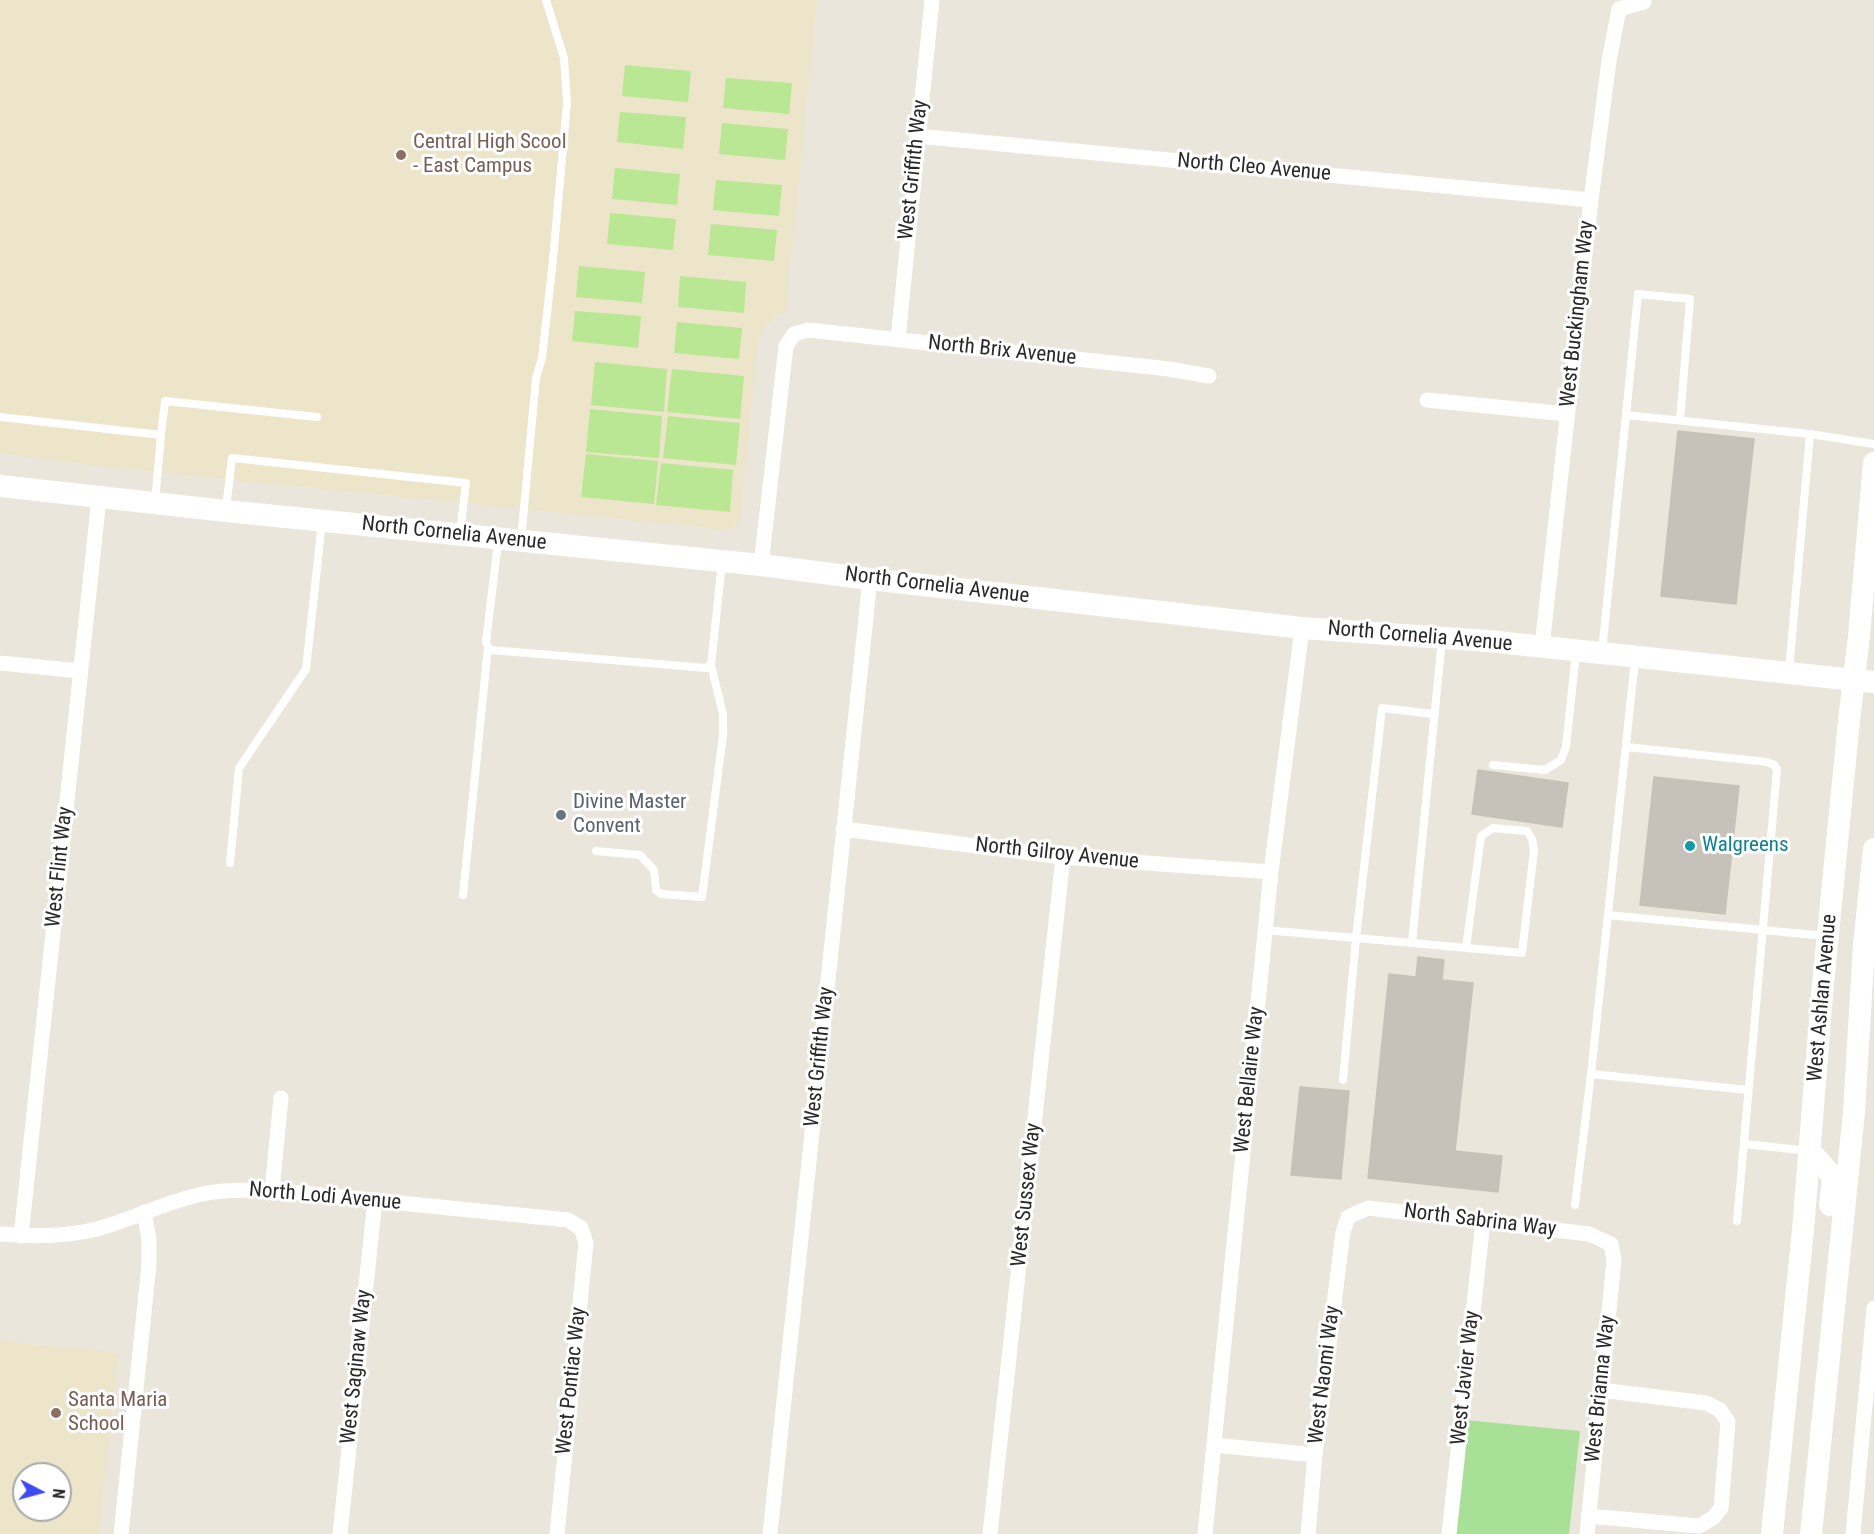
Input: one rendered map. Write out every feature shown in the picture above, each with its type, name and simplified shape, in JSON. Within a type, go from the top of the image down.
[{"type":"main road","name":"West Ashlan Avenue","points":[[1772,1534],[1849,721],[1864,681],[1874,463]]},
{"type":"main road","name":"North Cornelia Avenue","points":[[0,486],[322,521],[761,564],[870,579],[1302,628],[1577,650],[1864,681]]},
{"type":"main road","name":"West Ashlan Avenue","points":[[1811,1534],[1854,1112],[1864,945],[1874,849]]},
{"type":"main road","points":[[1810,1151],[1833,1177],[1822,1291],[1833,1318]]},
{"type":"street","name":"West Griffith Way","points":[[898,339],[932,0]]},
{"type":"street","name":"West Buckingham Way","points":[[1542,647],[1591,200],[1616,4],[1644,2]]},
{"type":"street","name":"North Cleo Avenue","points":[[917,136],[1591,200]]},
{"type":"street","name":"North Brix Avenue","points":[[761,564],[786,346],[794,334],[808,330],[898,339],[1169,369],[1209,376]]},
{"type":"street","points":[[1427,400],[1567,414]]},
{"type":"street","name":"West Flint Way","points":[[21,1236],[99,498]]},
{"type":"street","name":"West Griffith Way","points":[[770,1534],[870,579]]},
{"type":"street","name":"West Bellaire Way","points":[[1205,1534],[1271,872],[1302,628]]},
{"type":"street","points":[[0,663],[80,671]]},
{"type":"street","name":"North Gilroy Avenue","points":[[843,829],[1063,857],[1271,872]]},
{"type":"street","name":"West Sussex Way","points":[[990,1534],[1063,857]]},
{"type":"street","points":[[272,1190],[281,1098]]},
{"type":"street","name":"North Lodi Avenue","points":[[0,1234],[59,1236],[98,1229],[198,1195],[236,1190],[272,1190],[568,1221],[581,1228]]},
{"type":"street","name":"West Saginaw Way","points":[[339,1534],[375,1200]]},
{"type":"street","name":"North Sabrina Way","points":[[1348,1217],[1368,1208],[1588,1234],[1611,1244]]},
{"type":"street","points":[[121,1534],[149,1265],[149,1239],[144,1212]]},
{"type":"street","name":"West Naomi Way","points":[[1308,1534],[1315,1455],[1343,1232],[1348,1217]]},
{"type":"street","name":"West Javier Way","points":[[1449,1534],[1483,1221]]},
{"type":"street","name":"West Pontiac Way","points":[[557,1534],[586,1243],[581,1228]]},
{"type":"street","name":"West Brianna Way","points":[[1587,1534],[1614,1260],[1611,1244]]},
{"type":"street","points":[[1853,1534],[1874,1308]]},
{"type":"street","points":[[1588,1516],[1699,1526],[1713,1518],[1721,1508],[1728,1422],[1720,1410],[1706,1403],[1601,1390]]},
{"type":"street","points":[[1214,1445],[1315,1455]]},
{"type":"lane","points":[[463,895],[488,647],[486,642],[509,540],[536,378],[542,358],[553,260],[567,102],[564,58],[546,0]]},
{"type":"lane","points":[[1602,653],[1638,294],[1690,299],[1680,420]]},
{"type":"lane","points":[[154,503],[165,401],[317,417]]},
{"type":"lane","points":[[1626,415],[1810,434],[1874,444]]},
{"type":"lane","points":[[0,417],[161,435]]},
{"type":"lane","points":[[1789,673],[1810,434]]},
{"type":"lane","points":[[226,511],[232,458],[466,483],[460,535]]},
{"type":"lane","points":[[230,863],[239,768],[306,669],[322,521]]},
{"type":"lane","points":[[596,851],[640,855],[654,870],[656,890],[661,894],[702,897],[723,735],[723,714],[711,664],[723,560]]},
{"type":"lane","points":[[1412,943],[1442,638]]},
{"type":"lane","points":[[488,647],[491,650],[706,668],[711,664]]},
{"type":"lane","points":[[1492,765],[1545,771],[1561,760],[1566,747],[1577,650]]},
{"type":"lane","points":[[1575,1205],[1627,747],[1635,656]]},
{"type":"lane","points":[[1343,1080],[1356,938],[1382,708],[1433,714]]},
{"type":"lane","points":[[1627,747],[1767,762],[1777,769],[1737,1221]]},
{"type":"lane","points":[[1265,930],[1412,943],[1466,948],[1522,953],[1534,850],[1532,839],[1527,831],[1493,828],[1481,836],[1466,948]]},
{"type":"lane","points":[[1608,915],[1828,937]]},
{"type":"lane","points":[[1591,1074],[1748,1090]]},
{"type":"lane","points":[[1744,1144],[1810,1151]]},
{"type":"shaded area","name":"Central High Scool - East Campus","points":[[0,0],[817,0],[786,311],[768,323],[758,342],[740,521],[729,530],[108,467],[0,453]]},
{"type":"shaded area","name":"Santa Maria School","points":[[0,1341],[118,1353],[99,1534],[0,1534]]},
{"type":"green space","points":[[625,65],[691,71],[688,102],[622,96]]},
{"type":"green space","points":[[726,78],[792,83],[789,114],[723,108]]},
{"type":"green space","points":[[620,112],[686,117],[683,149],[617,142]]},
{"type":"green space","points":[[722,123],[788,129],[785,160],[719,154]]},
{"type":"green space","points":[[615,168],[680,174],[677,205],[612,199]]},
{"type":"green space","points":[[716,180],[782,185],[779,216],[713,210]]},
{"type":"green space","points":[[610,213],[676,219],[673,250],[607,244]]},
{"type":"green space","points":[[711,224],[777,230],[774,261],[708,255]]},
{"type":"green space","points":[[579,266],[645,272],[642,303],[576,297]]},
{"type":"green space","points":[[680,276],[746,282],[744,313],[678,307]]},
{"type":"green space","points":[[575,311],[641,316],[638,348],[572,341]]},
{"type":"green space","points":[[677,322],[742,328],[739,359],[674,353]]},
{"type":"green space","points":[[595,362],[667,369],[664,412],[591,405]]},
{"type":"green space","points":[[672,369],[744,376],[740,419],[667,412]]},
{"type":"green space","points":[[590,409],[662,416],[659,458],[586,452]]},
{"type":"green space","points":[[668,416],[740,423],[736,465],[663,458]]},
{"type":"green space","points":[[586,454],[658,461],[654,504],[581,497]]},
{"type":"green space","points":[[661,463],[733,470],[730,512],[656,505]]},
{"type":"green space","points":[[1465,1420],[1580,1431],[1569,1534],[1453,1534]]},
{"type":"building","points":[[1678,431],[1754,439],[1736,604],[1661,596]]},
{"type":"building","points":[[1478,770],[1568,783],[1562,827],[1472,814]]},
{"type":"building","name":"Walgreens","points":[[1654,777],[1739,786],[1725,914],[1640,905]]},
{"type":"building","points":[[1418,957],[1444,960],[1442,980],[1473,983],[1455,1151],[1502,1156],[1498,1192],[1368,1178],[1389,974],[1416,977]]},
{"type":"building","points":[[1300,1087],[1349,1091],[1341,1179],[1291,1175]]},
{"type":"place","name":"Central High Scool - East Campus","points":[[401,155]]},
{"type":"place","name":"Divine Master Convent","points":[[561,815]]},
{"type":"place","name":"Walgreens","points":[[1690,846]]},
{"type":"place","name":"Santa Maria School","points":[[56,1413]]}]
